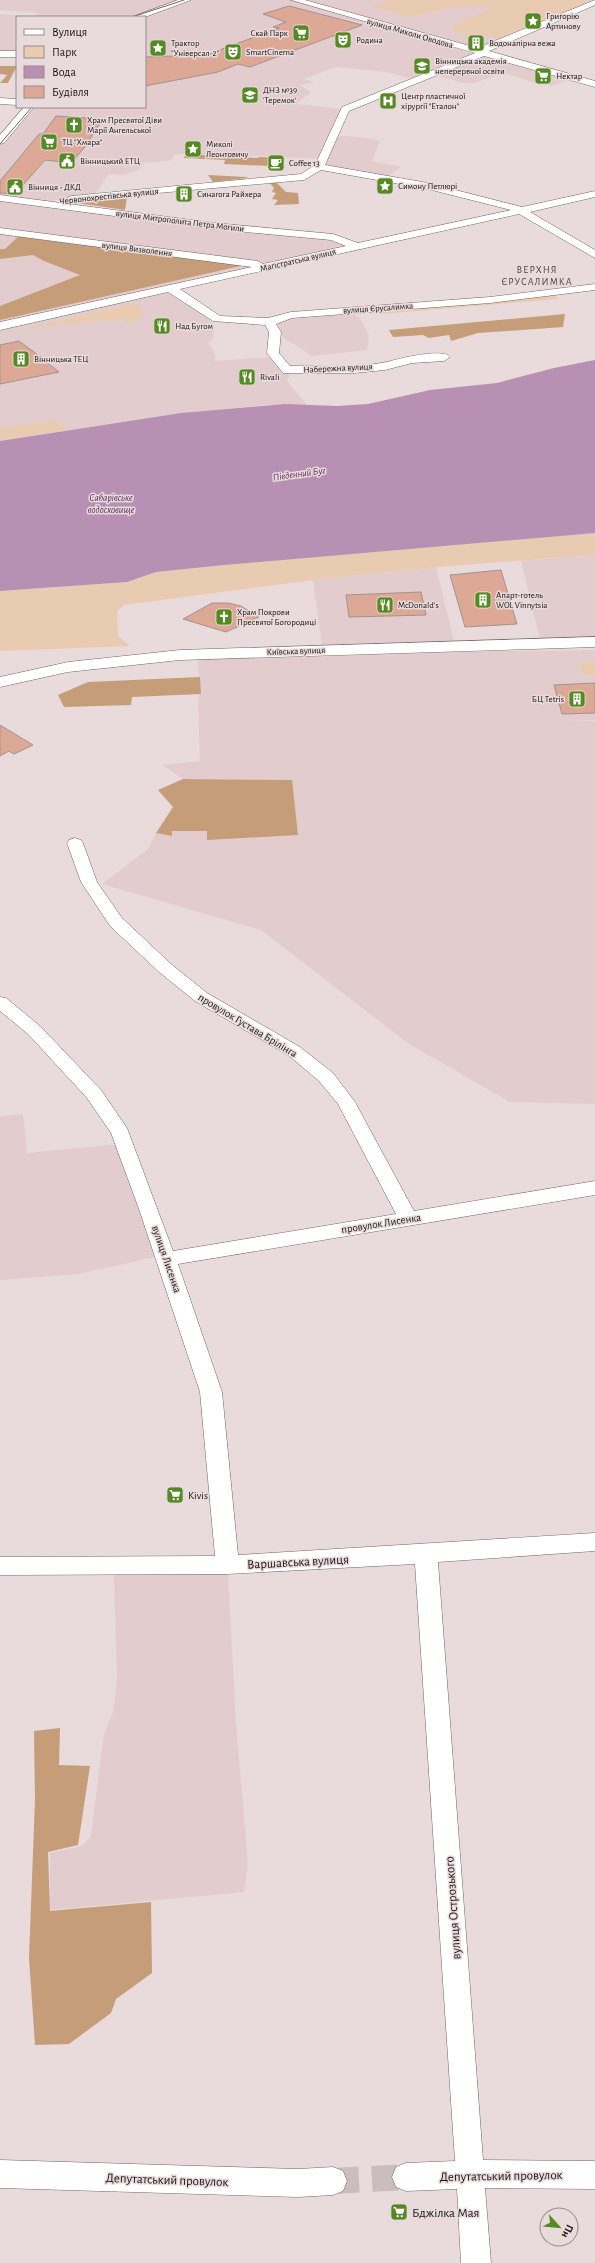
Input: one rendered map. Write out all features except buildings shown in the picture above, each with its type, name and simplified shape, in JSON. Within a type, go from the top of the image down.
[{"type":"main road","name":"Київська вулиця","points":[[0,682],[68,667],[180,655],[595,642]]},
{"type":"street","points":[[139,16],[187,0]]},
{"type":"street","name":"вулиця Миколи Оводова","points":[[294,0],[595,84]]},
{"type":"street","points":[[595,2],[488,47],[483,53],[345,109],[319,167],[428,186],[514,207],[524,211],[595,255]]},
{"type":"street","points":[[0,54],[16,54]]},
{"type":"street","points":[[0,101],[16,102]]},
{"type":"street","points":[[0,140],[28,108]]},
{"type":"street","name":"Червонохрестівська вулиця","points":[[40,202],[304,177],[319,167]]},
{"type":"street","name":"Магістратська вулиця","points":[[0,326],[358,246],[524,211],[595,194]]},
{"type":"street","name":"вулиця Митрополита Петра Могили","points":[[5,198],[214,226],[327,236],[344,240],[358,246]]},
{"type":"street","name":"вулиця Визволення","points":[[0,231],[274,266]]},
{"type":"street","name":"вулиця Єрусалимка","points":[[170,288],[217,319],[269,322],[291,315],[490,300],[595,287]]},
{"type":"street","name":"Набережна вулиця","points":[[269,322],[275,332],[274,353],[287,370],[354,369],[385,366],[412,359],[444,357]]},
{"type":"street","name":"провулок Густава Брілінга","points":[[76,843],[89,882],[116,922],[165,968],[201,997],[294,1051],[326,1077],[346,1102],[408,1219]]},
{"type":"street","name":"вулиця Лисенка","points":[[0,1002],[34,1030],[94,1094],[120,1132],[167,1259],[211,1392],[227,1565]]},
{"type":"street","name":"провулок Лисенка","points":[[167,1259],[587,1191],[595,1188]]},
{"type":"street","name":"Варшавська вулиця","points":[[0,1566],[227,1565],[426,1554],[595,1542]]},
{"type":"street","name":"вулиця Острозького","points":[[426,1554],[457,1962],[469,2174],[476,2263]]},
{"type":"street","name":"Депутатський провулок","points":[[0,2174],[298,2183],[333,2181]]},
{"type":"street","name":"Депутатський провулок","points":[[406,2178],[469,2174],[595,2175]]},
{"type":"shaded area","points":[[0,0],[595,0],[595,2],[483,53],[575,78],[551,86],[532,82],[500,71],[498,75],[474,83],[463,83],[432,74],[413,79],[386,72],[336,67],[304,79],[314,82],[299,85],[311,92],[296,104],[345,109],[333,135],[367,138],[380,141],[372,161],[401,167],[386,178],[319,167],[322,159],[187,153],[174,155],[173,158],[168,161],[143,163],[140,169],[124,175],[109,174],[95,194],[42,202],[214,226],[319,235],[358,247],[170,288],[210,319],[214,331],[211,334],[214,335],[212,341],[208,342],[216,357],[214,361],[276,357],[290,377],[287,381],[307,405],[266,405],[181,413],[0,441],[0,141],[28,108],[146,108],[146,16],[36,16],[38,13],[0,10]]},
{"type":"shaded area","points":[[0,14],[23,16],[16,16],[16,52],[0,52]]},
{"type":"shaded area","points":[[0,66],[16,66],[8,83],[0,83],[7,75],[0,74]]},
{"type":"shaded area","points":[[185,155],[285,158],[283,162],[271,162],[269,166],[224,164],[225,160],[184,158]]},
{"type":"shaded area","points":[[208,175],[246,177],[248,178],[213,182]]},
{"type":"shaded area","points":[[275,181],[286,192],[298,193],[299,204],[274,205],[278,200],[272,199],[276,193],[272,192],[274,188],[269,182]]},
{"type":"shaded area","points":[[127,197],[125,210],[77,203],[78,202]]},
{"type":"shaded area","points":[[21,234],[254,263],[0,320],[0,306],[80,275],[44,261],[33,255],[0,259],[0,249],[5,249]]},
{"type":"shaded area","points":[[354,314],[360,318],[369,336],[367,350],[312,356],[281,336],[278,322],[287,319]]},
{"type":"shaded area","points":[[565,314],[563,327],[478,333],[451,341],[449,335],[429,338],[423,335],[393,337],[389,330]]},
{"type":"shaded area","points":[[595,555],[595,637],[540,639],[521,561]]},
{"type":"shaded area","points":[[436,567],[454,641],[322,645],[313,580]]},
{"type":"shaded area","points":[[595,650],[595,720],[567,721],[595,721],[595,1104],[510,1102],[409,1044],[261,930],[102,884],[148,849],[156,833],[171,836],[172,831],[208,831],[207,840],[291,780],[183,779],[163,765],[200,761],[198,696],[201,694],[197,655]]},
{"type":"shaded area","points":[[200,677],[201,694],[132,697],[131,705],[64,707],[58,695],[88,682]]},
{"type":"shaded area","points":[[183,779],[292,780],[298,835],[207,840],[207,831],[172,831],[172,836],[156,833],[173,807],[158,790]]},
{"type":"shaded area","points":[[23,1114],[27,1153],[120,1144],[159,1256],[78,1274],[0,1280],[0,1116]]},
{"type":"shaded area","points":[[228,1574],[236,1724],[248,1864],[244,1892],[50,1910],[50,1853],[78,1847],[84,1844],[91,1836],[104,1734],[113,1712],[117,1678],[114,1575]]},
{"type":"shaded area","points":[[60,1728],[59,1765],[90,1766],[78,1845],[48,1852],[50,1911],[151,1902],[152,1973],[116,1999],[111,2013],[69,2044],[35,2045],[29,1958],[35,1799],[34,1731]]},
{"type":"green space","points":[[389,0],[581,0],[593,3],[507,40],[489,35],[471,36],[455,32],[452,28],[454,24],[488,10],[487,6],[461,8],[450,7],[416,16],[404,15],[371,6]]},
{"type":"green space","points":[[554,294],[558,299],[381,314],[372,310]]},
{"type":"green space","points":[[135,303],[145,315],[133,320],[134,325],[118,319],[29,328],[0,334]]},
{"type":"green space","points":[[55,420],[70,429],[0,441],[0,429]]},
{"type":"green space","points":[[595,502],[595,555],[436,567],[313,580],[124,605],[117,611],[118,636],[130,646],[0,651],[0,591],[127,582],[156,572],[224,565]]},
{"type":"green space","points":[[595,662],[595,675],[583,675],[579,663]]},
{"type":"water","name":"Сабарівське водосховище","points":[[595,360],[595,533],[224,565],[156,572],[127,582],[0,591],[0,441],[181,413],[285,404],[337,406],[368,404],[430,390],[497,383],[554,368]]},
{"type":"tunnel","points":[[333,2181],[406,2177]]},
{"type":"tram line","points":[[135,16],[184,0]]},
{"type":"tram line","points":[[0,144],[31,108]]},
{"type":"place","name":"Григорію Артинову","points":[[533,21]]},
{"type":"place","name":"Скай Парк","points":[[301,33]]},
{"type":"place","name":"Родина","points":[[343,40]]},
{"type":"place","name":"Водонапірна вежа","points":[[476,43]]},
{"type":"place","name":"Трактор \"Універсал-2\"","points":[[158,48]]},
{"type":"place","name":"SmartCinema","points":[[233,52]]},
{"type":"place","name":"Вінницька академія неперервної освіти","points":[[422,66]]},
{"type":"place","name":"Нектар","points":[[543,76]]},
{"type":"place","name":"ДНЗ №39 'Теремок'","points":[[250,95]]},
{"type":"place","name":"Центр пластичної хірургії \"Еталон\"","points":[[388,101]]},
{"type":"place","name":"Храм Пресвятої Діви Марії Ангельської","points":[[74,125]]},
{"type":"place","name":"ТЦ \"Хмара\"","points":[[49,142]]},
{"type":"place","name":"Миколі Леонтовичу","points":[[193,149]]},
{"type":"place","name":"Вінницький ЕТЦ","points":[[67,161]]},
{"type":"place","name":"Coffee 13","points":[[276,163]]},
{"type":"place","name":"Симону Петлюрі","points":[[385,186]]},
{"type":"place","name":"Вінниця - ДКД","points":[[15,187]]},
{"type":"place","name":"Синагога Райхера","points":[[184,194]]},
{"type":"place","name":"Над Бугом","points":[[162,326]]},
{"type":"place","name":"Вінницька ТЕЦ","points":[[21,359]]},
{"type":"place","name":"Rivali","points":[[247,377]]},
{"type":"place","name":"Апарт-готель WOL Vinnytsia","points":[[483,600]]},
{"type":"place","name":"McDonald's","points":[[385,605]]},
{"type":"place","name":"Храм Покрови Пресвятої Богородиці","points":[[224,617]]},
{"type":"place","name":"БЦ Tetris","points":[[577,699]]},
{"type":"place","name":"Kivis","points":[[175,1495]]},
{"type":"place","name":"Бджілка Мая","points":[[399,2212]]},
{"type":"district","name":"ВЕРХНЯ ЄРУСАЛИМКА","points":[[537,274]]},
{"type":"water label","name":"Південний Буг","points":[[299,473]]}]
